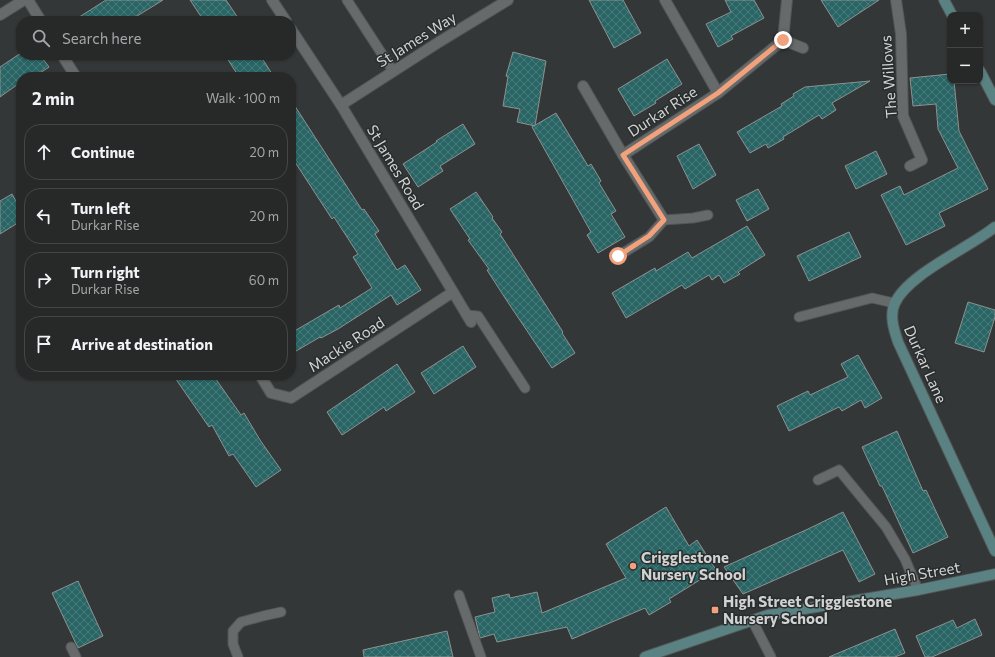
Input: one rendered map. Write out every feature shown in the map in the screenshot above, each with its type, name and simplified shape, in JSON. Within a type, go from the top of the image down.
[{"type":"street","points":[[0,15],[24,0]]},
{"type":"street","points":[[28,0],[38,16]]},
{"type":"street","points":[[272,0],[283,16]]},
{"type":"street","name":"St James Way","points":[[341,105],[438,42],[508,0]]},
{"type":"street","name":"Durkar Rise","points":[[665,0],[718,93]]},
{"type":"street","points":[[787,0],[783,40],[803,48]]},
{"type":"street","name":"The Willows","points":[[896,0],[901,34],[903,116],[922,160],[910,166]]},
{"type":"street","points":[[944,0],[950,12]]},
{"type":"street","name":"St James Road","points":[[296,37],[341,105],[469,318]]},
{"type":"street","name":"Durkar Rise","points":[[623,155],[718,93],[783,40]]},
{"type":"street","points":[[65,60],[73,72]]},
{"type":"street","points":[[983,77],[995,100]]},
{"type":"street","name":"Durkar Rise","points":[[583,86],[623,155],[664,220]]},
{"type":"street","points":[[894,303],[902,292],[917,278],[995,227]]},
{"type":"street","name":"Mackie Road","points":[[263,380],[271,393],[291,398],[453,292]]},
{"type":"street","name":"Durkar Lane","points":[[894,303],[892,316],[893,326],[898,342],[995,551]]},
{"type":"street","name":"High Street","points":[[645,657],[768,615],[918,590],[995,574]]},
{"type":"lane","points":[[347,0],[393,71]]},
{"type":"lane","points":[[618,256],[649,236],[664,220],[693,218],[708,215]]},
{"type":"lane","points":[[799,317],[872,298],[894,303]]},
{"type":"lane","points":[[469,318],[478,316],[525,388]]},
{"type":"lane","points":[[818,480],[839,470],[886,526],[904,559],[918,590]]},
{"type":"lane","points":[[459,595],[481,657]]},
{"type":"lane","points":[[238,657],[233,644],[233,631],[241,622],[281,612]]},
{"type":"lane","points":[[752,620],[771,657]]},
{"type":"lane","points":[[71,647],[76,657]]},
{"type":"building","points":[[106,0],[163,0],[137,16],[81,16]]},
{"type":"building","points":[[190,0],[226,0],[237,16],[201,16]]},
{"type":"building","points":[[589,0],[623,0],[641,33],[614,48]]},
{"type":"building","points":[[725,0],[754,0],[764,18],[731,36],[733,39],[718,47],[706,24],[731,12]]},
{"type":"building","points":[[821,0],[879,0],[838,27]]},
{"type":"building","points":[[513,52],[546,61],[535,126],[517,122],[520,109],[503,106],[508,77],[506,76]]},
{"type":"building","points":[[16,56],[16,60],[44,60],[49,67],[42,72],[16,72],[16,86],[0,97],[0,67]]},
{"type":"building","points":[[667,59],[682,84],[655,101],[656,103],[634,116],[618,89]]},
{"type":"building","points":[[228,60],[263,60],[271,72],[236,72]]},
{"type":"building","points":[[947,74],[947,84],[954,84],[959,131],[988,189],[939,213],[945,226],[906,245],[881,195],[900,186],[904,195],[958,168],[938,129],[936,104],[913,106],[910,78]]},
{"type":"building","points":[[870,81],[832,103],[836,110],[822,119],[819,115],[768,148],[766,144],[750,153],[737,132],[782,106],[781,104],[794,96],[793,94],[805,87]]},
{"type":"building","points":[[296,108],[362,210],[364,209],[379,231],[375,234],[397,270],[405,265],[421,290],[397,305],[391,295],[338,329],[321,338],[320,337],[296,351],[296,330],[339,305],[340,308],[372,288],[353,257],[358,254],[334,217],[332,219],[296,164]]},
{"type":"building","points":[[556,113],[588,166],[591,164],[601,181],[599,183],[616,211],[611,214],[625,237],[598,253],[587,235],[591,232],[532,127]]},
{"type":"building","points":[[463,124],[475,144],[440,166],[443,171],[418,187],[403,164]]},
{"type":"building","points":[[699,144],[716,175],[693,189],[677,156]]},
{"type":"building","points":[[876,151],[887,174],[856,189],[845,166]]},
{"type":"building","points":[[758,189],[769,209],[747,221],[736,200]]},
{"type":"building","points":[[476,192],[502,232],[500,234],[575,353],[552,368],[487,270],[489,269],[468,240],[470,239],[450,209]]},
{"type":"building","points":[[12,194],[16,201],[16,224],[0,234],[0,201]]},
{"type":"building","points":[[747,226],[765,255],[738,272],[740,274],[724,283],[719,275],[712,280],[709,275],[685,289],[682,285],[626,318],[612,293],[655,268],[656,271],[688,252],[692,258]]},
{"type":"building","points":[[849,232],[861,257],[809,281],[797,256]]},
{"type":"building","points":[[968,302],[995,310],[995,317],[984,352],[955,343]]},
{"type":"building","points":[[463,346],[476,367],[434,394],[421,373]]},
{"type":"building","points":[[858,355],[882,398],[865,408],[861,400],[842,411],[839,407],[789,431],[777,406],[808,391],[810,395],[848,377],[841,364]]},
{"type":"building","points":[[397,364],[415,392],[386,411],[384,407],[342,435],[327,412]]},
{"type":"building","points":[[176,380],[216,380],[241,415],[244,413],[260,440],[281,470],[256,487],[233,454],[229,456],[212,425],[209,427]]},
{"type":"building","points":[[897,431],[923,491],[926,490],[948,537],[913,553],[862,447]]},
{"type":"building","points":[[666,507],[689,546],[697,540],[716,570],[669,599],[671,602],[649,615],[645,608],[572,639],[567,627],[497,642],[494,634],[480,638],[475,617],[495,612],[492,598],[509,594],[510,598],[537,592],[542,613],[626,578],[606,544]]},
{"type":"building","points":[[843,512],[875,574],[859,582],[843,550],[743,594],[724,567],[808,529]]},
{"type":"building","points":[[78,581],[103,636],[78,648],[52,593]]},
{"type":"building","points":[[975,619],[982,635],[932,657],[925,657],[916,636],[953,620],[957,628]]},
{"type":"building","points":[[895,629],[905,653],[895,657],[829,657]]},
{"type":"building","points":[[447,631],[453,657],[364,657],[363,650]]},
{"type":"place","name":"Crigglestone Nursery School","points":[[633,566]]},
{"type":"place","name":"High Street Crigglestone Nursery School","points":[[715,610]]},
{"type":"route","points":[[618,256],[649,236],[664,220],[623,155],[718,93],[783,40]]}]
